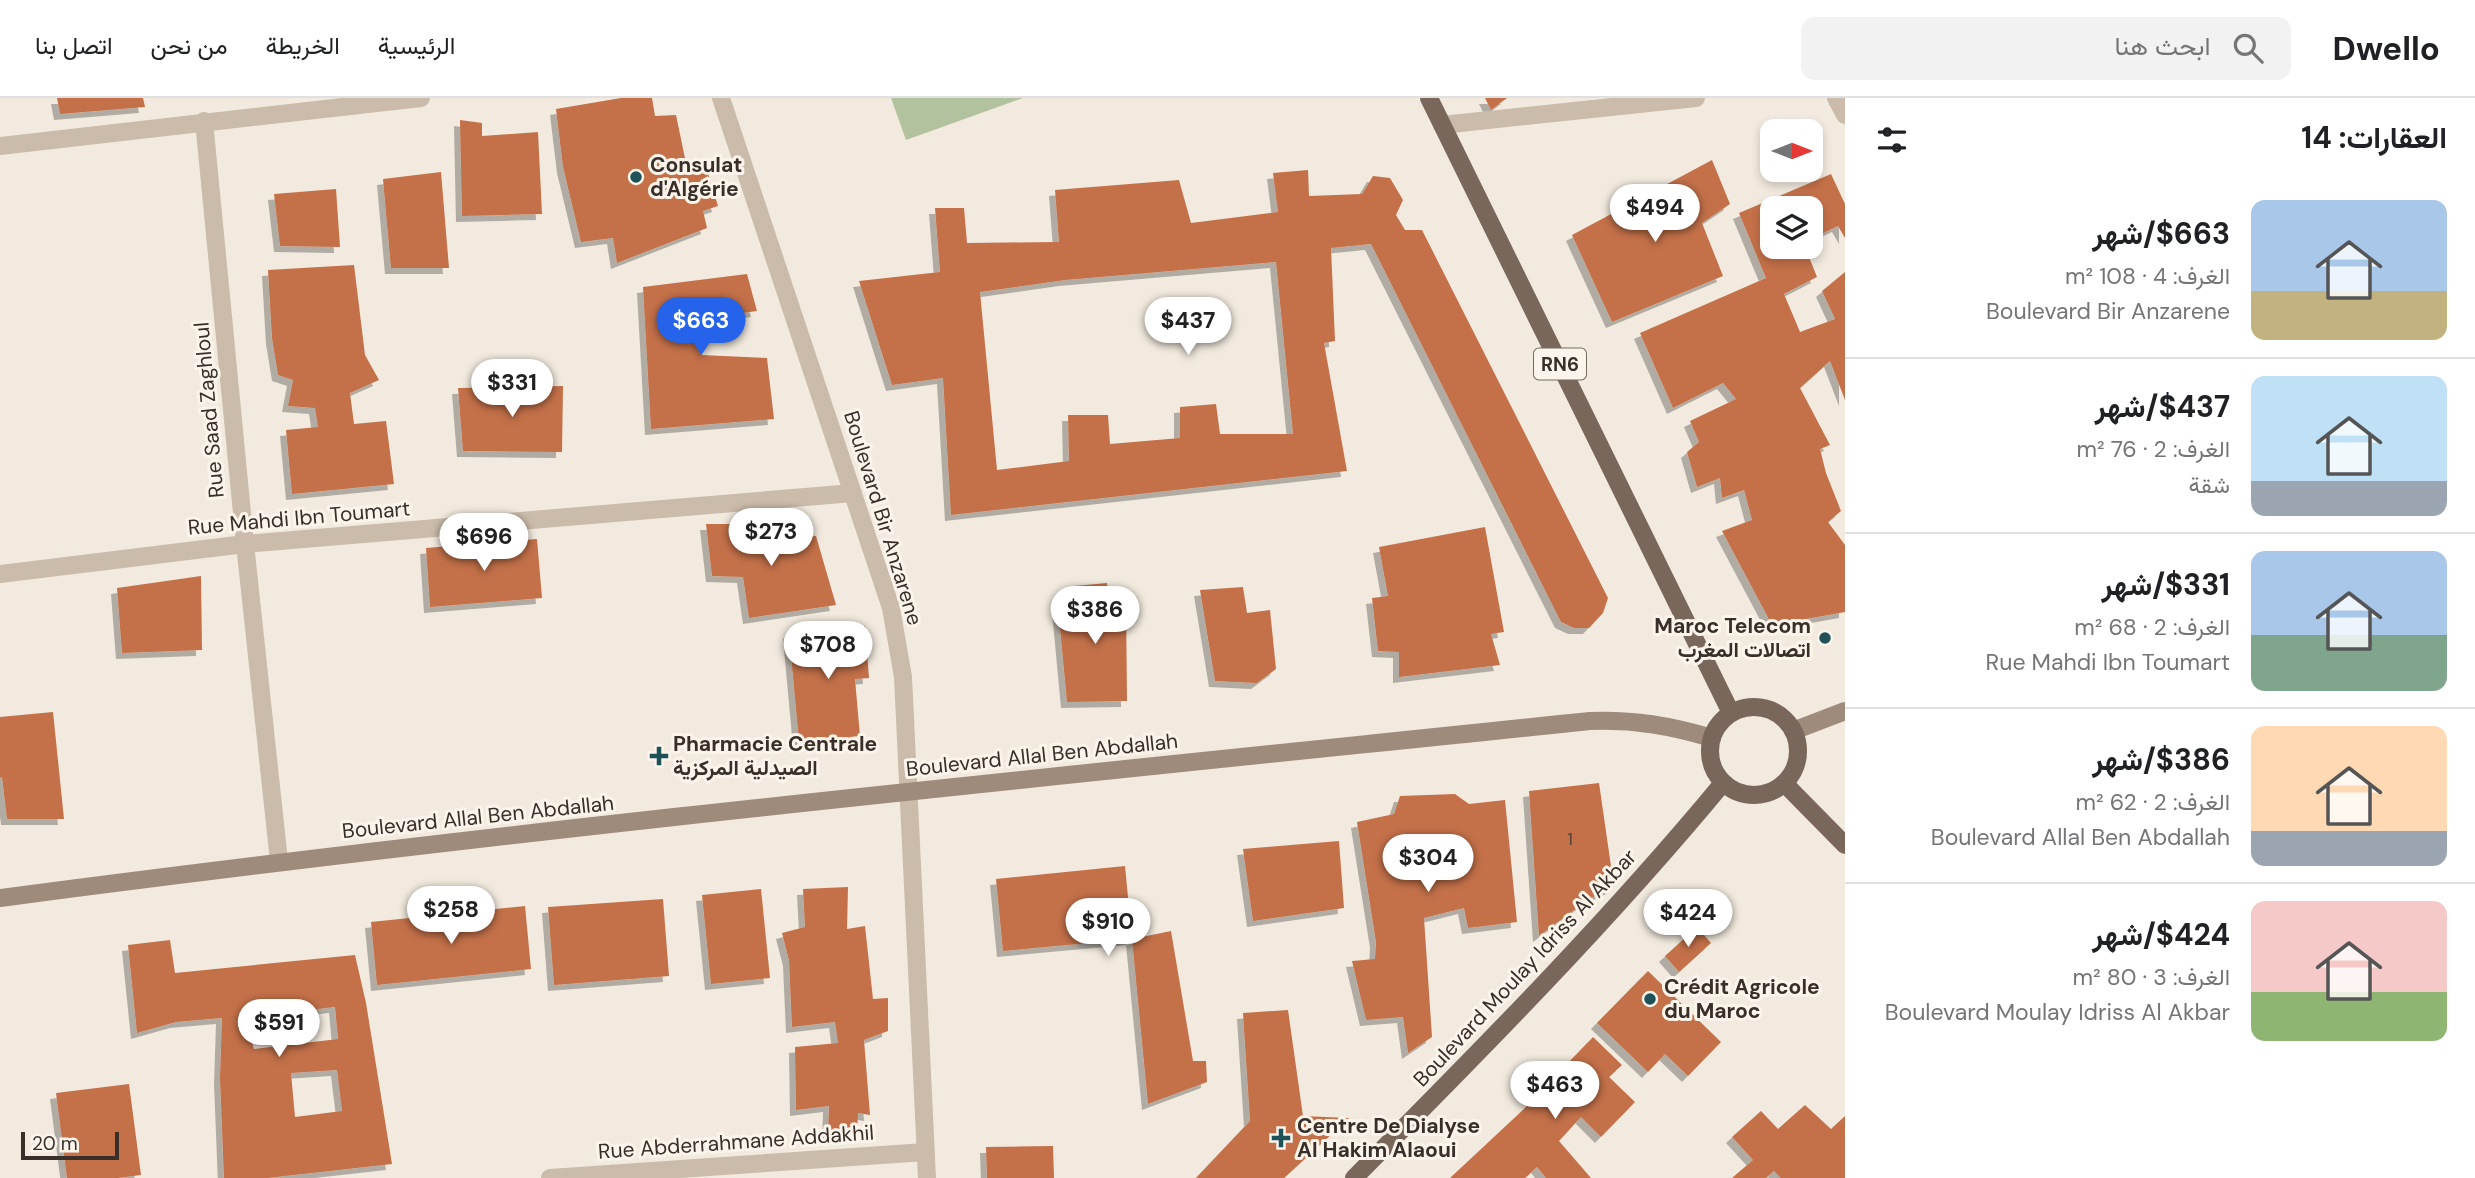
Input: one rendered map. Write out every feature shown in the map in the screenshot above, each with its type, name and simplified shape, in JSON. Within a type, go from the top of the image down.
[{"type":"main road","name":"RN6","points":[[1429,98],[1731,713]]},
{"type":"main road","points":[[1746,707],[1764,708],[1783,718],[1793,731],[1797,743],[1797,759],[1793,771],[1774,791],[1751,795],[1736,792],[1723,783],[1716,773],[1710,758],[1712,738],[1720,723],[1731,713],[1746,707]]},
{"type":"main road","points":[[1793,731],[1845,711]]},
{"type":"main road","name":"Boulevard Allal Ben Abdallah","points":[[0,898],[279,861],[1590,721],[1643,722],[1712,738]]},
{"type":"main road","name":"Boulevard Moulay Idriss Al Akbar","points":[[1354,1178],[1491,1040],[1663,856],[1723,783]]},
{"type":"main road","points":[[1784,783],[1845,845]]},
{"type":"street","points":[[0,146],[421,98]]},
{"type":"street","name":"Boulevard Bir Anzarene","points":[[722,98],[891,608],[898,639],[910,792],[927,1178]]},
{"type":"street","points":[[1443,125],[1696,98]]},
{"type":"street","points":[[1836,98],[1845,115]]},
{"type":"street","name":"Rue Saad Zaghloul","points":[[204,121],[279,861]]},
{"type":"street","name":"Rue Mahdi Ibn Toumart","points":[[0,574],[245,544],[853,493]]},
{"type":"street","name":"Rue Abderrahmane Addakhil","points":[[550,1178],[925,1152]]},
{"type":"green space","points":[[891,98],[1023,98],[906,140]]},
{"type":"building","points":[[57,98],[143,98],[145,107],[60,114]]},
{"type":"building","points":[[621,98],[652,98],[655,116],[676,115],[686,163],[704,160],[718,206],[703,211],[707,228],[617,263],[613,238],[581,242],[563,167],[556,109]]},
{"type":"building","points":[[1485,98],[1507,98],[1491,110]]},
{"type":"building","points":[[460,120],[482,123],[482,136],[538,132],[542,214],[462,216]]},
{"type":"building","points":[[1712,160],[1730,204],[1702,223],[1723,276],[1612,322],[1572,235]]},
{"type":"building","points":[[1308,170],[1309,196],[1362,194],[1373,176],[1390,178],[1403,200],[1396,215],[1405,230],[1422,230],[1608,598],[1603,613],[1589,628],[1574,628],[1561,622],[1371,244],[1331,248],[1335,341],[1324,343],[1347,471],[951,515],[943,378],[892,385],[859,281],[940,272],[935,208],[964,208],[967,243],[1059,242],[1055,190],[1179,180],[1191,223],[1278,212],[1273,173]],"holes":[[[1276,262],[1293,434],[1220,434],[1216,404],[1180,407],[1180,438],[1110,444],[1108,415],[1068,415],[1069,461],[997,470],[980,292],[1065,280]]]},
{"type":"building","points":[[441,172],[449,268],[391,268],[383,179]]},
{"type":"building","points":[[1831,174],[1845,204],[1845,238],[1838,226],[1823,233],[1823,196],[1779,196],[1812,182],[1824,182],[1824,177]]},
{"type":"building","points":[[336,189],[340,247],[280,246],[274,194]]},
{"type":"building","points":[[1760,204],[1760,259],[1810,259],[1817,277],[1784,294],[1800,332],[1835,319],[1822,291],[1845,272],[1845,400],[1830,361],[1800,388],[1830,445],[1820,449],[1841,511],[1828,522],[1845,545],[1845,612],[1772,625],[1722,531],[1752,520],[1744,490],[1722,498],[1720,478],[1697,487],[1687,452],[1699,442],[1690,421],[1736,399],[1723,383],[1673,408],[1640,333],[1766,278],[1739,213]]},
{"type":"building","points":[[354,265],[365,355],[379,380],[350,393],[354,424],[386,421],[394,484],[292,494],[286,430],[318,427],[315,408],[288,406],[293,380],[278,375],[272,338],[268,270]]},
{"type":"building","points":[[747,274],[757,311],[698,319],[702,355],[767,358],[774,419],[651,429],[643,287]]},
{"type":"building","points":[[563,386],[562,452],[463,451],[458,388]]},
{"type":"building","points":[[706,524],[768,524],[773,540],[816,536],[836,605],[749,618],[743,577],[712,576]]},
{"type":"building","points":[[1485,527],[1504,632],[1491,634],[1500,665],[1399,677],[1399,652],[1378,651],[1372,598],[1388,596],[1379,547]]},
{"type":"building","points":[[537,539],[542,598],[430,607],[426,548]]},
{"type":"building","points":[[201,576],[202,650],[122,653],[117,588]]},
{"type":"building","points":[[1107,583],[1108,599],[1126,601],[1127,701],[1067,702],[1058,606],[1075,608],[1074,586]]},
{"type":"building","points":[[1243,587],[1247,613],[1270,610],[1276,669],[1257,683],[1215,681],[1200,590]]},
{"type":"building","points":[[865,626],[869,678],[855,679],[860,736],[799,741],[789,633]]},
{"type":"building","points":[[53,712],[64,819],[7,819],[2,777],[0,778],[0,717]]},
{"type":"building","points":[[1599,783],[1614,887],[1589,899],[1539,936],[1529,791]]},
{"type":"building","points":[[1455,794],[1469,804],[1505,800],[1517,922],[1468,928],[1464,908],[1424,918],[1432,1037],[1408,1053],[1403,1017],[1366,1020],[1352,961],[1375,959],[1376,942],[1357,822],[1394,814],[1400,796]]},
{"type":"building","points":[[1339,841],[1344,908],[1253,921],[1243,849]]},
{"type":"building","points":[[1125,866],[1132,939],[1003,951],[996,879]]},
{"type":"building","points":[[848,887],[847,929],[865,926],[873,999],[888,998],[888,1031],[864,1040],[870,1115],[858,1113],[857,1134],[828,1135],[829,1106],[796,1110],[795,1047],[838,1043],[835,1022],[792,1027],[789,960],[782,933],[805,927],[803,889]]},
{"type":"building","points":[[761,889],[770,978],[711,984],[702,895]]},
{"type":"building","points":[[663,899],[669,976],[554,985],[548,907]]},
{"type":"building","points":[[525,906],[531,969],[377,985],[371,922]]},
{"type":"building","points":[[1697,927],[1711,943],[1679,972],[1665,956]]},
{"type":"building","points":[[1171,931],[1193,1061],[1206,1061],[1207,1082],[1148,1104],[1132,939]]},
{"type":"building","points":[[170,940],[175,973],[355,955],[366,1003],[392,1164],[267,1178],[224,1178],[220,1078],[222,1018],[176,1022],[137,1033],[128,945]],"holes":[[[335,1007],[338,1039],[254,1049],[250,1036],[264,1033],[264,1015]],[[337,1070],[342,1111],[295,1117],[291,1073]]]},
{"type":"building","points":[[1648,971],[1721,1042],[1688,1076],[1665,1054],[1648,1072],[1597,1023]]},
{"type":"building","points":[[1288,1010],[1303,1116],[1349,1118],[1284,1178],[1196,1178],[1250,1121],[1243,1013]]},
{"type":"building","points":[[1593,1037],[1622,1065],[1609,1077],[1635,1102],[1601,1137],[1581,1117],[1559,1141],[1591,1178],[1546,1178],[1537,1167],[1525,1178],[1450,1178],[1525,1108]]},
{"type":"building","points":[[129,1084],[141,1175],[67,1178],[56,1093]]},
{"type":"building","points":[[1805,1105],[1831,1129],[1845,1116],[1845,1178],[1781,1178],[1774,1171],[1766,1178],[1732,1178],[1753,1160],[1732,1137],[1761,1111],[1778,1129]]},
{"type":"building","points":[[1053,1146],[1054,1178],[987,1178],[986,1147]]},
{"type":"place","name":"Consulat d'Algérie","points":[[636,177]]},
{"type":"place","name":"Maroc Telecom اتصالات المغرب","points":[[1825,638]]},
{"type":"place","name":"Pharmacie Centrale الصيدلية المركزية","points":[[659,756]]},
{"type":"place","name":"Crédit Agricole du Maroc","points":[[1650,999]]},
{"type":"place","name":"Centre De Dialyse Al Hakim Alaoui","points":[[1281,1138]]}]
